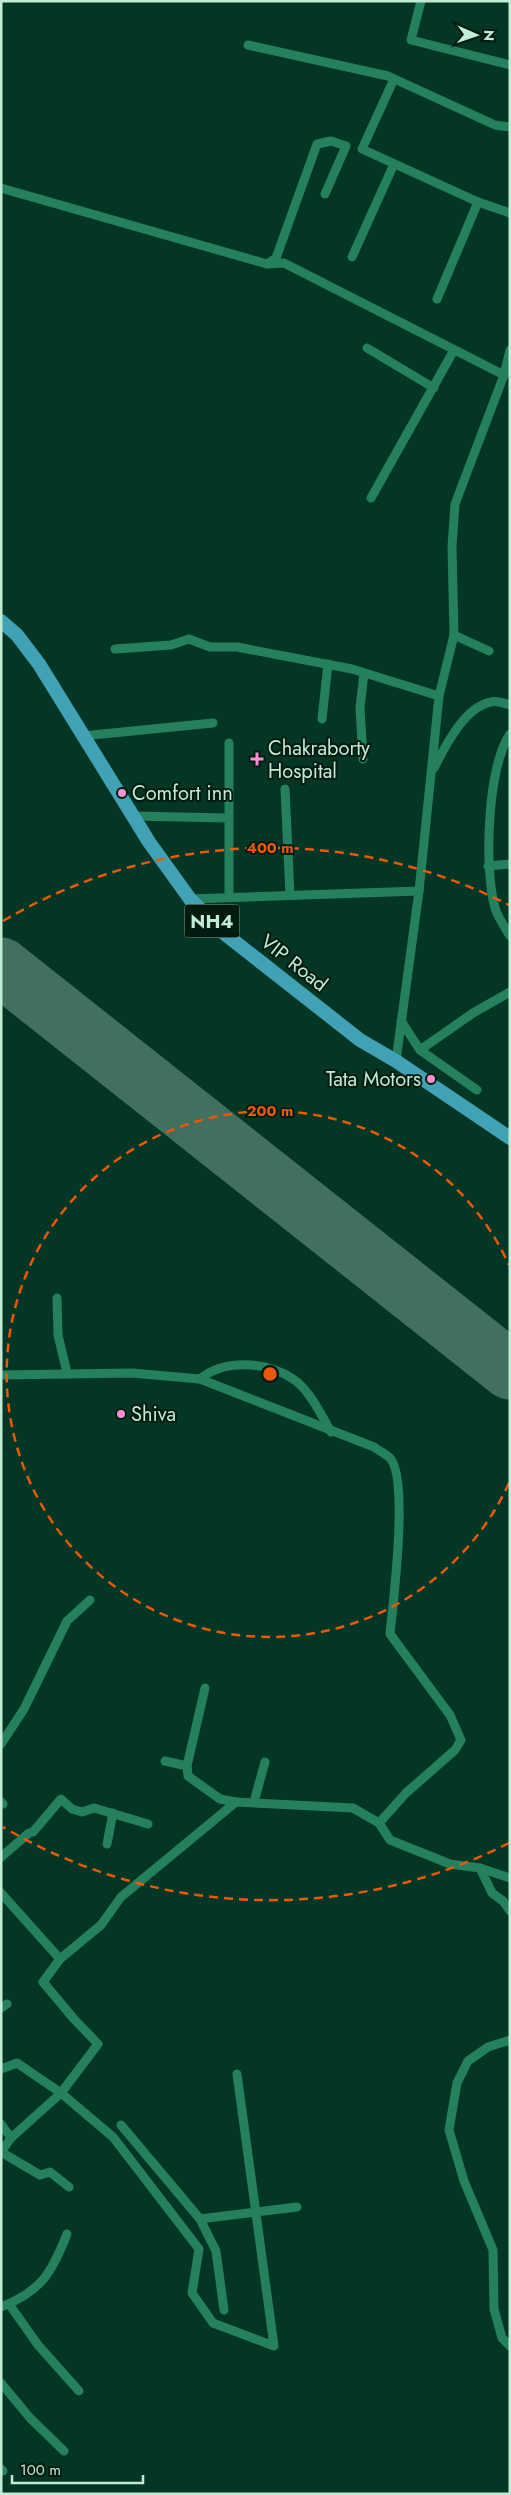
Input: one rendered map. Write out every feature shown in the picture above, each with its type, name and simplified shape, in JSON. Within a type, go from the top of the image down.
[{"type":"highway","name":"VIP Road","points":[[1,621],[17,635],[39,664],[132,816],[190,898],[225,934],[360,1040],[396,1061],[510,1138]]},
{"type":"street","points":[[421,1],[411,40],[510,65]]},
{"type":"street","points":[[248,45],[394,79],[495,125],[510,127]]},
{"type":"street","points":[[394,79],[362,149],[478,202],[510,213]]},
{"type":"street","points":[[267,264],[276,258],[317,144],[330,141],[346,146],[325,194]]},
{"type":"street","points":[[352,257],[394,164]]},
{"type":"street","points":[[1,188],[267,264],[284,263],[504,375]]},
{"type":"street","points":[[437,299],[478,202]]},
{"type":"street","points":[[367,348],[434,388]]},
{"type":"street","points":[[372,498],[454,350]]},
{"type":"street","points":[[396,1061],[419,891],[438,696],[454,635],[452,547],[455,504],[504,375],[510,350]]},
{"type":"street","points":[[454,635],[489,651]]},
{"type":"street","points":[[115,649],[171,645],[189,639],[210,646],[237,647],[328,664],[438,696]]},
{"type":"street","points":[[322,719],[328,664]]},
{"type":"street","points":[[363,758],[360,708],[364,673]]},
{"type":"street","points":[[431,774],[450,737],[476,708],[491,702],[510,704]]},
{"type":"street","points":[[82,736],[213,724]]},
{"type":"street","points":[[510,734],[504,741],[493,790],[488,866],[496,909],[510,936]]},
{"type":"street","points":[[229,743],[230,897]]},
{"type":"street","points":[[286,789],[290,895]]},
{"type":"street","points":[[132,816],[228,818]]},
{"type":"street","points":[[488,866],[510,864]]},
{"type":"street","points":[[190,898],[419,891]]},
{"type":"street","points":[[420,1050],[473,1013],[510,992]]},
{"type":"street","points":[[401,1022],[420,1050],[477,1090]]},
{"type":"street","points":[[57,1298],[58,1335],[67,1373]]},
{"type":"street","points":[[200,1379],[210,1370],[237,1364],[268,1368],[294,1379],[315,1405],[331,1432]]},
{"type":"street","points":[[1,1375],[132,1373],[200,1379],[374,1448],[391,1459],[398,1483],[398,1558],[390,1634],[450,1715],[461,1740],[455,1750],[406,1793],[379,1823]]},
{"type":"street","points":[[1,1744],[24,1709],[67,1621],[90,1600]]},
{"type":"street","points":[[205,1688],[187,1766],[188,1776],[220,1799],[236,1802],[353,1808],[379,1823],[390,1840],[450,1864],[480,1868],[510,1878]]},
{"type":"street","points":[[165,1761],[187,1766]]},
{"type":"street","points":[[254,1802],[265,1762]]},
{"type":"street","points":[[1,1857],[28,1833],[33,1832],[61,1800],[72,1810],[82,1812],[94,1808],[148,1824]]},
{"type":"street","points":[[69,2187],[50,2172],[40,2175],[1,2152],[11,2138],[61,2093],[98,2044],[43,1982],[60,1959],[101,1925],[122,1897],[236,1802]]},
{"type":"street","points":[[107,1844],[113,1813]]},
{"type":"street","points":[[480,1868],[492,1893],[503,1901],[510,1911]]},
{"type":"street","points":[[1,1893],[60,1959]]},
{"type":"street","points":[[510,2040],[488,2047],[468,2061],[457,2083],[450,2130],[464,2182],[494,2250],[494,2309],[502,2338],[510,2346]]},
{"type":"street","points":[[1,2069],[17,2063],[61,2093],[113,2137],[199,2249],[192,2293],[213,2323],[274,2346],[237,2074]]},
{"type":"street","points":[[1,2124],[11,2138]]},
{"type":"street","points":[[121,2125],[200,2219],[216,2251],[224,2310]]},
{"type":"street","points":[[200,2219],[296,2207]]},
{"type":"street","points":[[68,2234],[49,2274],[33,2289],[5,2305],[79,2391]]},
{"type":"street","points":[[1,2383],[30,2418],[64,2451]]},
{"type":"runway","points":[[1,967],[510,1370]]},
{"type":"place","name":"Chakraborty Hospital","points":[[257,759]]},
{"type":"place","name":"Comfort inn","points":[[122,793]]},
{"type":"place","name":"Tata Motors","points":[[431,1079]]},
{"type":"place","name":"Shiva","points":[[121,1414]]}]
